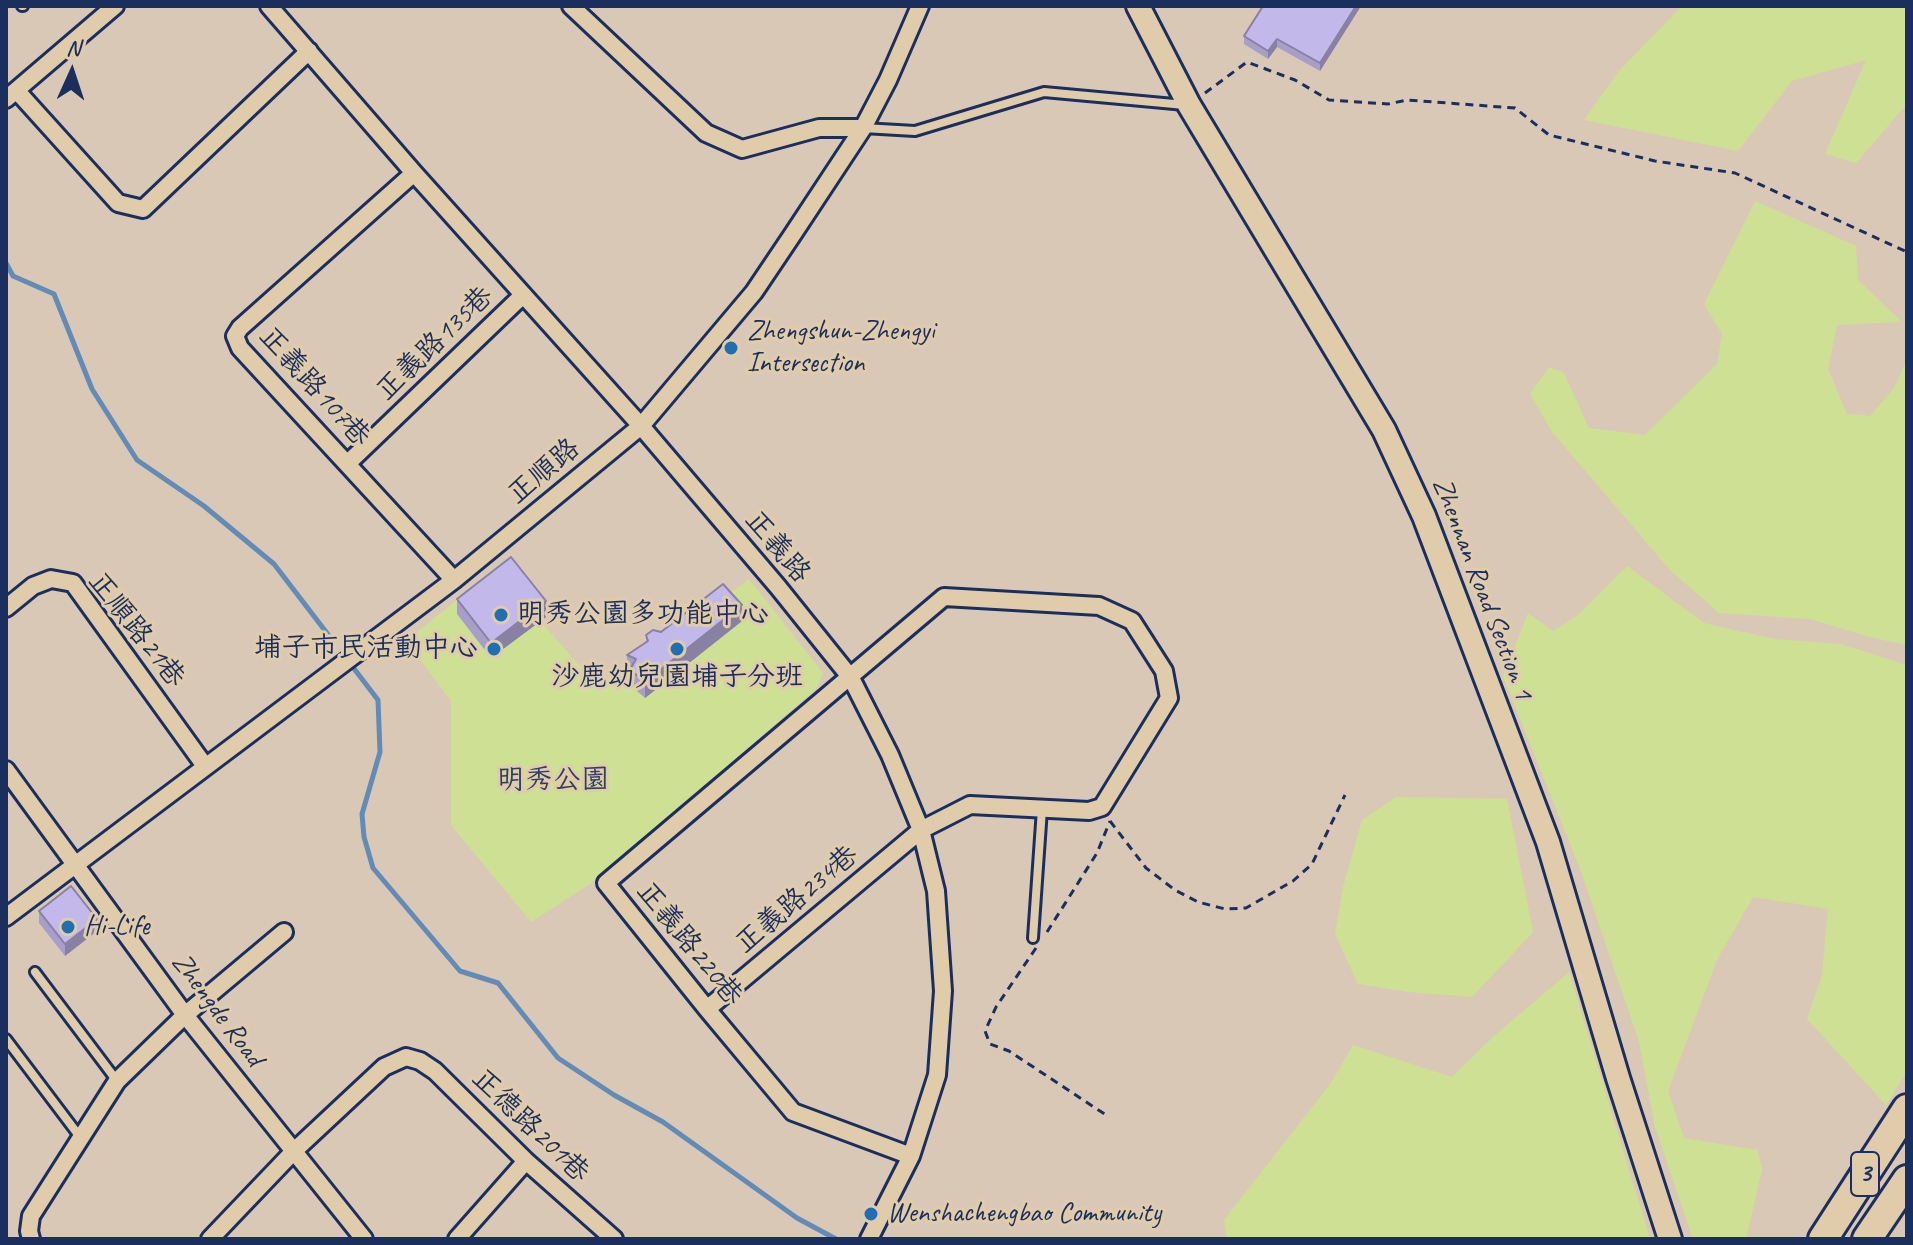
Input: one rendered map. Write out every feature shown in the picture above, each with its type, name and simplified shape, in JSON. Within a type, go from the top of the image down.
[{"type":"highway","name":"3","points":[[1823,1239],[1907,1109]]},
{"type":"highway","name":"3","points":[[1867,1239],[1907,1180]]},
{"type":"street","points":[[115,6],[11,95],[118,203],[143,209],[309,51]]},
{"type":"street","name":"正義路","points":[[269,6],[641,426],[851,678],[890,755],[921,830],[936,891],[943,991],[937,1075],[911,1156],[869,1239]]},
{"type":"street","points":[[571,6],[706,133],[742,149],[819,128],[863,128]]},
{"type":"street","name":"正順路","points":[[6,917],[454,580],[641,426],[754,292],[863,128],[920,6]]},
{"type":"street","name":"Zhennan Road Section 1","points":[[1138,6],[1189,105],[1384,430],[1424,516],[1548,842],[1618,1078],[1670,1239]]},
{"type":"street","name":"正義路107巷","points":[[414,173],[240,328],[235,336],[240,348],[454,580]]},
{"type":"street","name":"正義路135巷","points":[[348,463],[523,295]]},
{"type":"street","name":"正順路21巷","points":[[6,608],[33,586],[51,579],[73,583],[205,766]]},
{"type":"street","name":"正義路234巷","points":[[707,1009],[921,830],[970,805],[1089,811],[1102,807],[1169,698],[1164,671],[1132,621],[1099,606],[944,597],[851,678]]},
{"type":"street","name":"正義路220巷","points":[[851,678],[606,883],[793,1112],[911,1156]]},
{"type":"street","name":"Zhengde Road","points":[[6,770],[185,1015],[364,1239]]},
{"type":"street","points":[[31,1239],[31,1216],[117,1081],[185,1015],[284,932]]},
{"type":"street","name":"正德路201巷","points":[[294,1151],[384,1067],[406,1057],[420,1061],[435,1071],[526,1161],[614,1239]]},
{"type":"street","points":[[210,1239],[294,1151]]},
{"type":"street","points":[[457,1239],[526,1161]]},
{"type":"lane","points":[[863,128],[915,131],[1044,92],[1189,105]]},
{"type":"lane","points":[[1033,938],[1042,808]]},
{"type":"lane","points":[[35,972],[117,1081]]},
{"type":"lane","points":[[6,1039],[81,1138]]},
{"type":"path","points":[[1189,105],[1247,62],[1295,80],[1329,100],[1388,104],[1407,100],[1515,108],[1549,135],[1655,161],[1735,173],[1907,252]]},
{"type":"path","points":[[1106,1115],[1009,1051],[990,1044],[985,1031],[996,1007],[1097,853],[1110,821],[1146,868],[1175,890],[1198,902],[1225,909],[1246,908],[1293,881],[1312,864],[1345,795]]},
{"type":"green space","points":[[1682,6],[1907,6],[1907,104],[1856,163],[1825,154],[1866,60],[1792,81],[1738,151],[1584,120],[1619,71]]},
{"type":"green space","points":[[1755,201],[1856,246],[1858,280],[1902,322],[1837,325],[1828,369],[1847,414],[1870,416],[1894,388],[1907,359],[1907,645],[1810,619],[1719,613],[1670,570],[1552,432],[1530,394],[1549,367],[1564,373],[1589,428],[1645,435],[1717,364],[1722,334],[1704,304]]},
{"type":"green space","points":[[1627,566],[1704,623],[1774,639],[1841,644],[1907,665],[1907,1071],[1886,1105],[1807,1019],[1822,975],[1828,909],[1753,897],[1717,960],[1668,1091],[1684,1138],[1758,1150],[1762,1170],[1746,1239],[1693,1239],[1655,1127],[1639,1042],[1582,874],[1503,676],[1528,613],[1553,631],[1577,616]]},
{"type":"green space","name":"明秀公園","points":[[495,569],[599,688],[749,579],[823,673],[816,689],[590,884],[531,922],[451,825],[451,701],[406,641]]},
{"type":"green space","points":[[1396,797],[1507,799],[1533,932],[1472,997],[1358,984],[1335,934],[1343,887],[1362,820]]},
{"type":"green space","points":[[1569,972],[1650,1239],[1227,1239],[1224,1220],[1331,1083],[1353,1045],[1452,1077],[1494,1036]]},
{"type":"building","points":[[1263,6],[1356,6],[1320,63],[1277,39],[1268,51],[1244,36]]},
{"type":"building","name":"明秀公園多功能中心","points":[[511,557],[546,601],[491,643],[457,599]]},
{"type":"building","points":[[723,584],[742,605],[645,682],[630,670],[636,659],[627,655],[648,641],[646,635],[653,630],[661,632]]},
{"type":"building","name":"Hi-Life","points":[[71,886],[97,919],[65,944],[39,911]]},
{"type":"waterway","points":[[6,263],[13,276],[54,294],[92,389],[137,460],[204,506],[274,564],[333,641]]},
{"type":"waterway","points":[[349,662],[378,700],[380,752],[362,814],[364,837],[373,868],[460,971],[498,983],[558,1058],[614,1095],[663,1122],[797,1218],[836,1239]]},
{"type":"place","name":"Zhengshun-Zhengyi Intersection","points":[[731,348]]},
{"type":"place","name":"明秀公園多功能中心","points":[[501,615]]},
{"type":"place","name":"埔子市民活動中心","points":[[494,649]]},
{"type":"place","name":"沙鹿幼兒園埔子分班","points":[[677,649]]},
{"type":"place","name":"Hi-Life","points":[[68,927]]},
{"type":"place","name":"Wenshachengbao Community","points":[[871,1214]]}]
